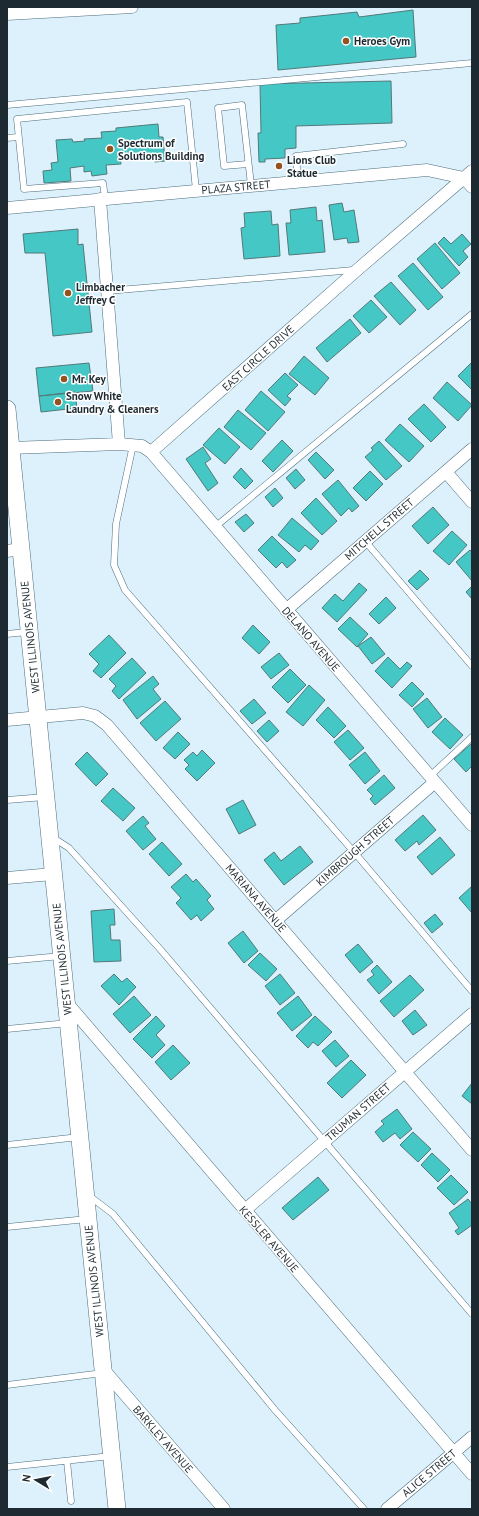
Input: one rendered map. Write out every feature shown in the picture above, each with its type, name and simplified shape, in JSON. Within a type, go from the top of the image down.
[{"type":"main road","name":"WEST ILLINOIS AVENUE","points":[[7,414],[11,448],[10,468],[14,550],[29,631],[117,1509]]},
{"type":"street","points":[[7,14],[60,9],[132,7]]},
{"type":"street","name":"PLAZA STREET","points":[[7,208],[102,198],[427,170],[469,178]]},
{"type":"street","name":"EAST CIRCLE DRIVE","points":[[151,452],[357,270],[469,178]]},
{"type":"street","points":[[102,198],[107,291],[119,444]]},
{"type":"street","points":[[11,448],[119,444],[142,446],[151,452]]},
{"type":"street","name":"MITCHELL STREET","points":[[286,610],[472,449]]},
{"type":"street","name":"DELANO AVENUE","points":[[151,452],[472,825]]},
{"type":"street","points":[[446,472],[472,502]]},
{"type":"street","name":"MARIANA AVENUE","points":[[7,720],[83,713],[95,716],[107,725],[472,1150]]},
{"type":"street","name":"KIMBROUGH STREET","points":[[275,921],[354,852],[432,779]]},
{"type":"street","points":[[7,878],[53,874]]},
{"type":"street","name":"KESSLER AVENUE","points":[[67,1003],[472,1474]]},
{"type":"street","name":"TRUMAN STREET","points":[[245,1210],[472,1014]]},
{"type":"street","name":"BARKLEY AVENUE","points":[[103,1371],[224,1509]]},
{"type":"street","name":"ALICE STREET","points":[[387,1509],[472,1437]]},
{"type":"lane","points":[[7,105],[472,63]]},
{"type":"lane","points":[[102,198],[103,183],[24,189],[17,119],[187,102],[196,190]]},
{"type":"lane","points":[[248,164],[224,166],[218,108],[242,105],[251,185]]},
{"type":"lane","points":[[7,138],[18,136]]},
{"type":"lane","points":[[298,181],[296,156],[402,144]]},
{"type":"lane","points":[[107,291],[357,270]]},
{"type":"lane","points":[[215,527],[472,314]]},
{"type":"lane","points":[[133,445],[116,524],[114,566],[125,590],[354,852],[472,991]]},
{"type":"lane","points":[[365,541],[472,666]]},
{"type":"lane","points":[[7,634],[29,631]]},
{"type":"lane","points":[[432,779],[472,737]]},
{"type":"lane","points":[[7,800],[45,797]]},
{"type":"lane","points":[[49,834],[69,848],[160,949],[472,1314]]},
{"type":"lane","points":[[7,961],[62,956]]},
{"type":"lane","points":[[7,1029],[69,1023]]},
{"type":"lane","points":[[7,1145],[80,1136]]},
{"type":"lane","points":[[86,1194],[113,1214],[275,1410],[364,1509]]},
{"type":"lane","points":[[7,1227],[88,1219]]},
{"type":"lane","points":[[7,1385],[103,1371]]},
{"type":"lane","points":[[7,1467],[112,1456]]},
{"type":"lane","points":[[67,1461],[71,1501]]},
{"type":"building","name":"Heroes Gym","points":[[413,10],[416,57],[278,70],[276,25],[300,23],[300,18],[357,12],[359,17]]},
{"type":"building","points":[[391,81],[392,123],[296,126],[296,148],[285,149],[285,158],[265,159],[265,162],[259,162],[258,133],[261,133],[260,84]]},
{"type":"building","name":"Spectrum of Solutions Building","points":[[158,124],[159,137],[163,137],[165,161],[155,162],[155,159],[141,160],[141,155],[120,157],[121,164],[106,165],[107,174],[92,176],[91,171],[84,172],[84,166],[70,168],[71,181],[44,183],[43,171],[52,170],[51,163],[58,162],[56,140],[72,139],[73,142],[85,141],[84,139],[102,138],[101,132],[116,131],[116,128]]},
{"type":"building","points":[[342,203],[344,212],[354,210],[359,242],[348,243],[347,238],[334,240],[329,205]]},
{"type":"building","points":[[316,207],[317,221],[322,220],[325,252],[289,255],[286,223],[291,223],[290,210]]},
{"type":"building","points":[[271,211],[272,225],[278,224],[280,256],[244,259],[241,228],[245,227],[244,213]]},
{"type":"building","name":"Limbacher Jeffrey C","points":[[78,229],[78,245],[83,244],[92,332],[53,336],[45,253],[25,253],[23,234]]},
{"type":"building","points":[[462,234],[471,244],[463,251],[468,257],[459,266],[438,243],[444,237],[451,244]]},
{"type":"building","points":[[435,243],[460,273],[442,289],[417,259]]},
{"type":"building","points":[[413,263],[443,297],[428,310],[398,276]]},
{"type":"building","points":[[391,282],[416,310],[400,325],[374,296]]},
{"type":"building","points":[[371,300],[387,317],[369,333],[353,316]]},
{"type":"building","points":[[350,319],[361,333],[327,362],[316,348]]},
{"type":"building","points":[[304,356],[329,378],[315,395],[289,374]]},
{"type":"building","points":[[472,362],[472,390],[458,376]]},
{"type":"building","name":"Mr. Key","points":[[89,363],[93,391],[39,396],[36,368]]},
{"type":"building","points":[[285,373],[298,385],[287,396],[291,399],[285,406],[268,390]]},
{"type":"building","points":[[447,382],[472,405],[458,421],[433,398]]},
{"type":"building","points":[[261,391],[285,412],[268,431],[245,410]]},
{"type":"building","name":"Snow White Laundry & Cleaners","points":[[75,392],[77,408],[41,412],[39,396]]},
{"type":"building","points":[[424,404],[446,427],[431,442],[408,419]]},
{"type":"building","points":[[238,410],[266,433],[251,450],[224,427]]},
{"type":"building","points":[[400,424],[424,446],[409,462],[385,440]]},
{"type":"building","points":[[219,428],[240,447],[225,464],[203,445]]},
{"type":"building","points":[[282,440],[293,451],[273,472],[262,461]]},
{"type":"building","points":[[379,441],[402,466],[386,480],[365,457],[373,450],[371,448]]},
{"type":"building","points":[[203,447],[211,459],[205,463],[218,483],[208,491],[186,459]]},
{"type":"building","points":[[316,452],[334,470],[325,479],[308,460]]},
{"type":"building","points":[[241,468],[253,481],[245,489],[233,477]]},
{"type":"building","points":[[296,469],[305,480],[295,489],[286,478]]},
{"type":"building","points":[[370,471],[383,484],[366,501],[353,488]]},
{"type":"building","points":[[338,480],[359,506],[352,512],[349,508],[341,516],[322,494]]},
{"type":"building","points":[[275,488],[283,498],[273,507],[265,497]]},
{"type":"building","points":[[316,498],[337,521],[322,535],[301,513]]},
{"type":"building","points":[[433,507],[449,525],[428,544],[412,526]]},
{"type":"building","points":[[246,514],[254,523],[244,532],[235,522]]},
{"type":"building","points":[[292,518],[319,541],[311,550],[305,545],[299,552],[278,535]]},
{"type":"building","points":[[452,531],[467,545],[449,565],[433,551]]},
{"type":"building","points":[[272,536],[296,560],[287,568],[282,562],[276,568],[258,550]]},
{"type":"building","points":[[470,550],[472,552],[472,581],[456,562]]},
{"type":"building","points":[[420,570],[429,579],[417,590],[408,581]]},
{"type":"building","points":[[359,583],[367,590],[337,622],[322,608],[335,594],[343,601]]},
{"type":"building","points":[[472,586],[472,599],[466,592]]},
{"type":"building","points":[[386,597],[396,608],[379,624],[369,614]]},
{"type":"building","points":[[350,617],[368,634],[357,647],[338,629]]},
{"type":"building","points":[[253,625],[270,642],[259,654],[242,638]]},
{"type":"building","points":[[109,635],[126,653],[101,678],[93,671],[99,664],[89,654]]},
{"type":"building","points":[[371,637],[385,654],[372,664],[358,646]]},
{"type":"building","points":[[279,653],[289,665],[271,679],[261,667]]},
{"type":"building","points":[[388,657],[400,669],[407,662],[412,666],[392,688],[375,671]]},
{"type":"building","points":[[132,658],[146,673],[119,699],[112,691],[116,686],[109,679]]},
{"type":"building","points":[[290,669],[306,685],[288,703],[272,687]]},
{"type":"building","points":[[153,676],[159,684],[153,689],[161,699],[137,719],[123,700]]},
{"type":"building","points":[[412,682],[424,694],[412,707],[399,695]]},
{"type":"building","points":[[309,685],[325,700],[303,726],[286,712]]},
{"type":"building","points":[[427,698],[442,717],[428,728],[413,709]]},
{"type":"building","points":[[254,699],[266,713],[252,724],[240,711]]},
{"type":"building","points":[[165,701],[181,719],[156,741],[140,723]]},
{"type":"building","points":[[328,707],[346,726],[334,738],[316,720]]},
{"type":"building","points":[[445,718],[463,735],[450,749],[432,732]]},
{"type":"building","points":[[269,720],[279,731],[267,742],[257,731]]},
{"type":"building","points":[[348,730],[364,748],[350,760],[334,742]]},
{"type":"building","points":[[178,732],[190,744],[175,759],[163,748]]},
{"type":"building","points":[[472,743],[472,766],[466,772],[454,759]]},
{"type":"building","points":[[202,750],[215,763],[197,781],[185,769],[189,765],[184,760],[193,752],[197,756]]},
{"type":"building","points":[[87,752],[108,774],[96,786],[75,764]]},
{"type":"building","points":[[365,752],[380,771],[365,784],[349,765]]},
{"type":"building","points":[[384,775],[395,788],[375,805],[370,799],[373,796],[367,790]]},
{"type":"building","points":[[113,788],[135,808],[123,821],[101,801]]},
{"type":"building","points":[[243,800],[256,825],[239,834],[226,809]]},
{"type":"building","points":[[423,815],[436,830],[419,845],[417,841],[405,851],[395,840]]},
{"type":"building","points":[[143,816],[149,823],[145,826],[156,839],[143,850],[126,831]]},
{"type":"building","points":[[440,837],[455,855],[432,875],[417,857]]},
{"type":"building","points":[[162,842],[182,864],[169,876],[149,854]]},
{"type":"building","points":[[300,846],[313,862],[284,885],[264,860],[274,852],[281,861]]},
{"type":"building","points":[[186,874],[193,882],[196,879],[211,896],[207,900],[214,909],[201,921],[197,915],[191,920],[176,903],[181,898],[171,887]]},
{"type":"building","points":[[472,886],[472,913],[459,898]]},
{"type":"building","points":[[114,909],[115,925],[110,925],[111,940],[120,940],[121,961],[94,962],[91,911]]},
{"type":"building","points":[[435,914],[443,924],[432,933],[424,923]]},
{"type":"building","points":[[243,931],[258,951],[244,963],[228,943]]},
{"type":"building","points":[[358,944],[373,962],[360,973],[345,955]]},
{"type":"building","points":[[260,953],[277,969],[266,981],[248,965]]},
{"type":"building","points":[[377,965],[392,982],[379,994],[367,980],[374,975],[371,971]]},
{"type":"building","points":[[114,974],[122,982],[127,978],[136,987],[119,1005],[101,986]]},
{"type":"building","points":[[280,974],[295,993],[280,1005],[265,986]]},
{"type":"building","points":[[410,975],[424,990],[394,1017],[380,1001]]},
{"type":"building","points":[[134,996],[151,1015],[130,1033],[113,1014]]},
{"type":"building","points":[[298,996],[312,1015],[292,1031],[277,1013]]},
{"type":"building","points":[[415,1010],[427,1025],[413,1035],[402,1021]]},
{"type":"building","points":[[156,1016],[165,1026],[156,1035],[165,1045],[152,1058],[133,1039]]},
{"type":"building","points":[[315,1016],[332,1032],[318,1046],[313,1042],[308,1048],[296,1036]]},
{"type":"building","points":[[335,1040],[349,1056],[336,1067],[322,1051]]},
{"type":"building","points":[[173,1045],[190,1063],[171,1080],[155,1062]]},
{"type":"building","points":[[351,1060],[366,1075],[342,1098],[327,1083]]},
{"type":"building","points":[[472,1083],[472,1104],[462,1096]]},
{"type":"building","points":[[397,1109],[412,1129],[400,1139],[395,1133],[383,1142],[375,1132],[384,1124],[381,1121]]},
{"type":"building","points":[[413,1132],[431,1149],[418,1162],[400,1145]]},
{"type":"building","points":[[432,1153],[450,1170],[438,1182],[421,1165]]},
{"type":"building","points":[[451,1175],[468,1192],[454,1205],[437,1188]]},
{"type":"building","points":[[318,1177],[329,1190],[293,1220],[282,1208]]},
{"type":"building","points":[[468,1199],[472,1204],[472,1225],[458,1235],[455,1231],[459,1228],[449,1213]]},
{"type":"place","name":"Heroes Gym","points":[[346,41]]},
{"type":"place","name":"Spectrum of Solutions Building","points":[[110,149]]},
{"type":"place","name":"Lions Club Statue","points":[[279,166]]},
{"type":"place","name":"Limbacher Jeffrey C","points":[[68,293]]},
{"type":"place","name":"Mr. Key","points":[[64,379]]},
{"type":"place","name":"Snow White Laundry & Cleaners","points":[[58,402]]}]
